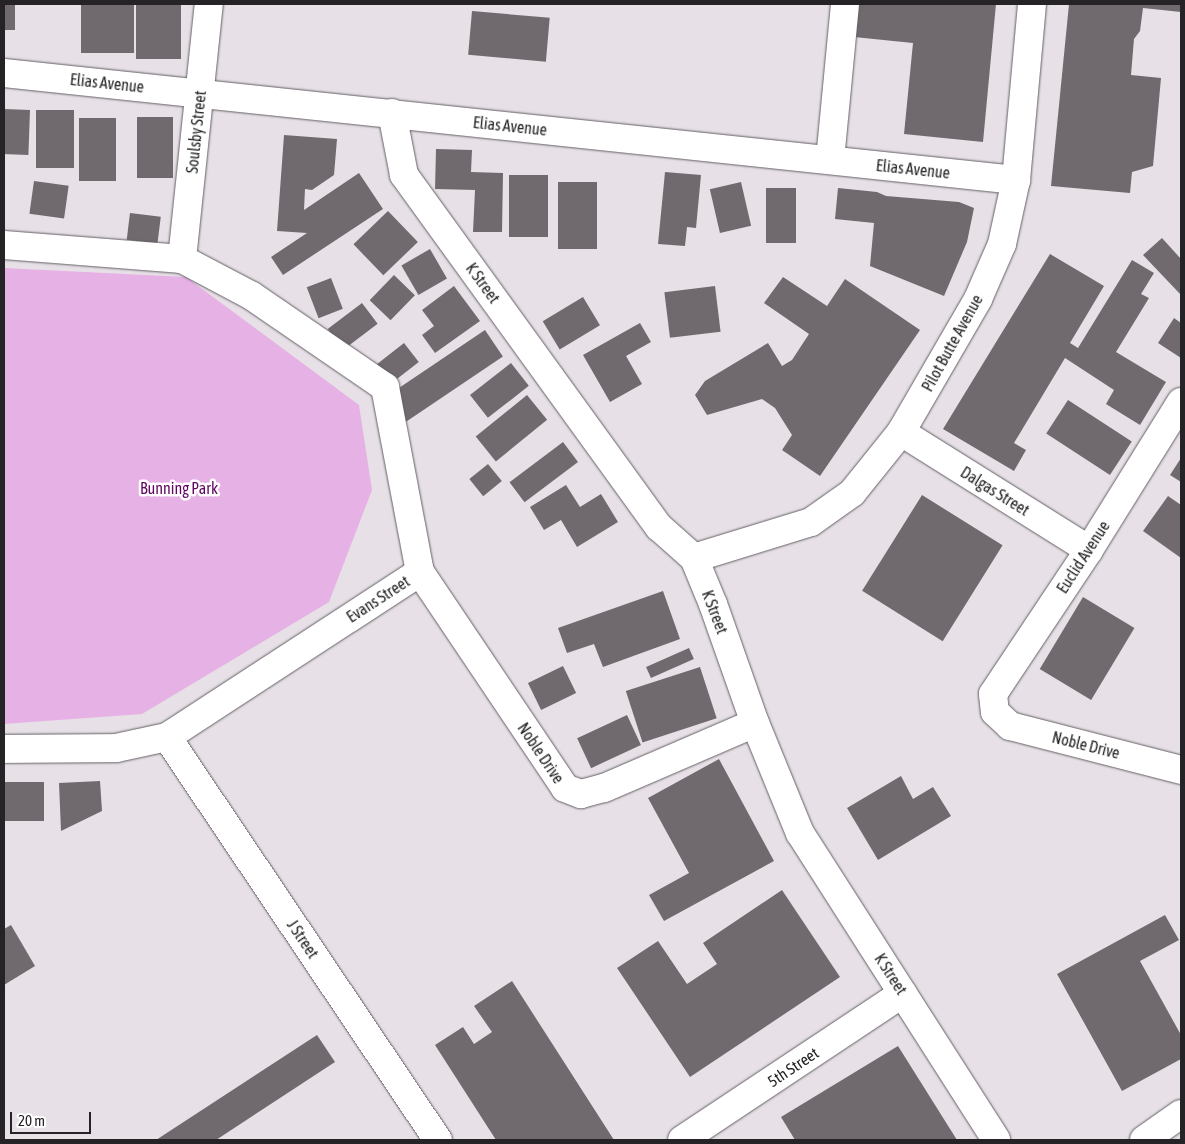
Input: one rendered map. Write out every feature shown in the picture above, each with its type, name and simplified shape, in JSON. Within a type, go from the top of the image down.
[{"type":"street","name":"Soulsby Street","points":[[182,260],[209,4]]},
{"type":"street","points":[[830,160],[845,4]]},
{"type":"street","name":"Pilot Butte Avenue","points":[[694,558],[811,522],[852,493],[901,432],[978,299],[1002,244],[1016,180],[1032,4]]},
{"type":"street","name":"Elias Avenue","points":[[4,73],[1016,180]]},
{"type":"street","name":"K Street","points":[[392,114],[404,175],[660,527],[694,558],[713,604],[755,724],[800,833],[996,1140]]},
{"type":"street","points":[[4,245],[182,260]]},
{"type":"street","name":"Evans Street","points":[[4,749],[116,748],[167,737],[420,572],[385,388],[252,296],[182,260]]},
{"type":"street","name":"Euclid Avenue","points":[[995,712],[993,694],[1089,550],[1181,402]]},
{"type":"street","name":"Dalgas Street","points":[[901,432],[1089,550]]},
{"type":"street","name":"Noble Drive","points":[[420,572],[565,788],[581,794],[604,788],[755,724]]},
{"type":"street","name":"Noble Drive","points":[[995,712],[1010,726],[1181,770]]},
{"type":"street","name":"J Street","points":[[167,737],[438,1140]]},
{"type":"street","name":"5th Street","points":[[682,1140],[903,994]]},
{"type":"street","points":[[1144,1140],[1181,1114]]},
{"type":"green space","name":"Bunning Park","points":[[4,268],[186,277],[359,405],[372,490],[329,602],[142,714],[4,724]]},
{"type":"building","points":[[4,4],[15,4],[15,30],[4,30]]},
{"type":"building","points":[[81,4],[134,4],[134,53],[81,53]]},
{"type":"building","points":[[136,4],[181,4],[181,59],[136,59]]},
{"type":"building","points":[[858,4],[996,4],[983,142],[904,134],[913,43],[854,37]]},
{"type":"building","points":[[1069,4],[1181,4],[1181,12],[1143,8],[1140,31],[1134,39],[1131,75],[1161,78],[1153,166],[1132,172],[1130,193],[1051,186]]},
{"type":"building","points":[[472,11],[550,18],[546,62],[468,55]]},
{"type":"building","points":[[4,109],[30,110],[28,155],[4,154]]},
{"type":"building","points":[[36,110],[74,110],[74,168],[36,168]]},
{"type":"building","points":[[137,117],[173,117],[173,178],[137,178]]},
{"type":"building","points":[[79,118],[116,118],[116,181],[79,181]]},
{"type":"building","points":[[284,135],[337,139],[334,175],[312,190],[305,189],[304,210],[359,173],[383,209],[283,275],[271,257],[307,233],[277,231]]},
{"type":"building","points":[[436,149],[472,150],[471,172],[503,173],[502,232],[473,232],[475,190],[435,189]]},
{"type":"building","points":[[665,172],[701,175],[696,228],[687,227],[685,246],[658,244]]},
{"type":"building","points":[[509,175],[548,175],[548,237],[509,237]]},
{"type":"building","points":[[34,181],[69,186],[64,219],[29,214]]},
{"type":"building","points":[[558,182],[597,182],[597,249],[558,249]]},
{"type":"building","points":[[741,182],[751,226],[720,233],[710,189]]},
{"type":"building","points":[[766,188],[796,188],[796,243],[766,243]]},
{"type":"building","points":[[838,188],[877,192],[886,196],[959,202],[974,208],[967,242],[944,296],[870,266],[874,223],[835,219]]},
{"type":"building","points":[[388,211],[418,242],[383,275],[353,244]]},
{"type":"building","points":[[130,213],[161,217],[157,244],[127,240]]},
{"type":"building","points":[[1162,238],[1181,259],[1181,295],[1143,255]]},
{"type":"building","points":[[430,249],[447,278],[418,295],[401,266]]},
{"type":"building","points":[[1050,254],[1104,286],[1070,343],[1078,348],[1132,260],[1154,273],[1141,294],[1149,298],[1116,352],[1166,382],[1140,425],[1106,404],[1114,390],[1065,358],[1014,443],[1026,450],[1014,471],[943,429]]},
{"type":"building","points":[[394,275],[415,295],[391,320],[370,300]]},
{"type":"building","points":[[783,277],[827,306],[845,279],[920,330],[820,476],[782,450],[792,435],[775,408],[762,399],[707,415],[695,395],[705,381],[768,343],[782,366],[792,360],[809,334],[764,303]]},
{"type":"building","points":[[331,278],[343,309],[319,318],[307,287]]},
{"type":"building","points":[[454,286],[480,321],[435,353],[422,335],[434,326],[422,310]]},
{"type":"building","points":[[715,286],[721,332],[670,338],[664,292]]},
{"type":"building","points":[[583,297],[600,325],[560,349],[543,321]]},
{"type":"building","points":[[362,303],[378,324],[343,350],[328,329]]},
{"type":"building","points":[[1174,318],[1181,323],[1181,358],[1158,343]]},
{"type":"building","points":[[640,323],[651,342],[626,356],[642,384],[610,402],[583,355]]},
{"type":"building","points":[[485,330],[503,357],[400,426],[382,399]]},
{"type":"building","points":[[404,343],[419,362],[380,392],[365,373]]},
{"type":"building","points":[[511,363],[529,386],[488,418],[470,395]]},
{"type":"building","points":[[527,395],[547,420],[496,461],[476,437]]},
{"type":"building","points":[[1068,400],[1132,441],[1110,475],[1046,434]]},
{"type":"building","points":[[563,442],[578,462],[525,502],[509,482]]},
{"type":"building","points":[[1181,458],[1181,482],[1170,475]]},
{"type":"building","points":[[488,464],[502,481],[483,496],[469,479]]},
{"type":"building","points":[[566,485],[580,507],[601,494],[618,522],[577,547],[561,520],[544,530],[530,507]]},
{"type":"building","points":[[922,495],[1003,545],[943,641],[862,591]]},
{"type":"building","points":[[1168,496],[1181,505],[1181,558],[1143,531]]},
{"type":"building","points":[[663,591],[680,639],[603,667],[594,644],[567,653],[558,628]]},
{"type":"building","points":[[1083,597],[1134,628],[1091,700],[1040,669]]},
{"type":"building","points":[[689,648],[694,659],[651,678],[646,667]]},
{"type":"building","points":[[563,666],[576,693],[541,710],[528,683]]},
{"type":"building","points":[[700,667],[717,718],[643,742],[626,691]]},
{"type":"building","points":[[627,715],[641,745],[591,768],[577,738]]},
{"type":"building","points":[[719,759],[774,861],[664,921],[649,895],[689,873],[648,798]]},
{"type":"building","points":[[901,776],[913,799],[933,787],[951,816],[878,860],[847,808]]},
{"type":"building","points":[[100,781],[102,811],[61,831],[59,783]]},
{"type":"building","points":[[4,782],[44,782],[44,821],[4,821]]},
{"type":"building","points":[[782,890],[840,977],[690,1077],[617,968],[658,941],[687,984],[717,964],[703,943]]},
{"type":"building","points":[[1165,915],[1179,940],[1140,961],[1181,1035],[1181,1059],[1122,1091],[1057,974]]},
{"type":"building","points":[[11,925],[35,966],[4,985],[4,929]]},
{"type":"building","points":[[512,981],[614,1140],[496,1140],[435,1045],[463,1027],[474,1044],[492,1032],[474,1006]]},
{"type":"building","points":[[317,1035],[335,1062],[216,1140],[156,1140]]},
{"type":"building","points":[[898,1046],[957,1140],[795,1140],[781,1117]]}]
